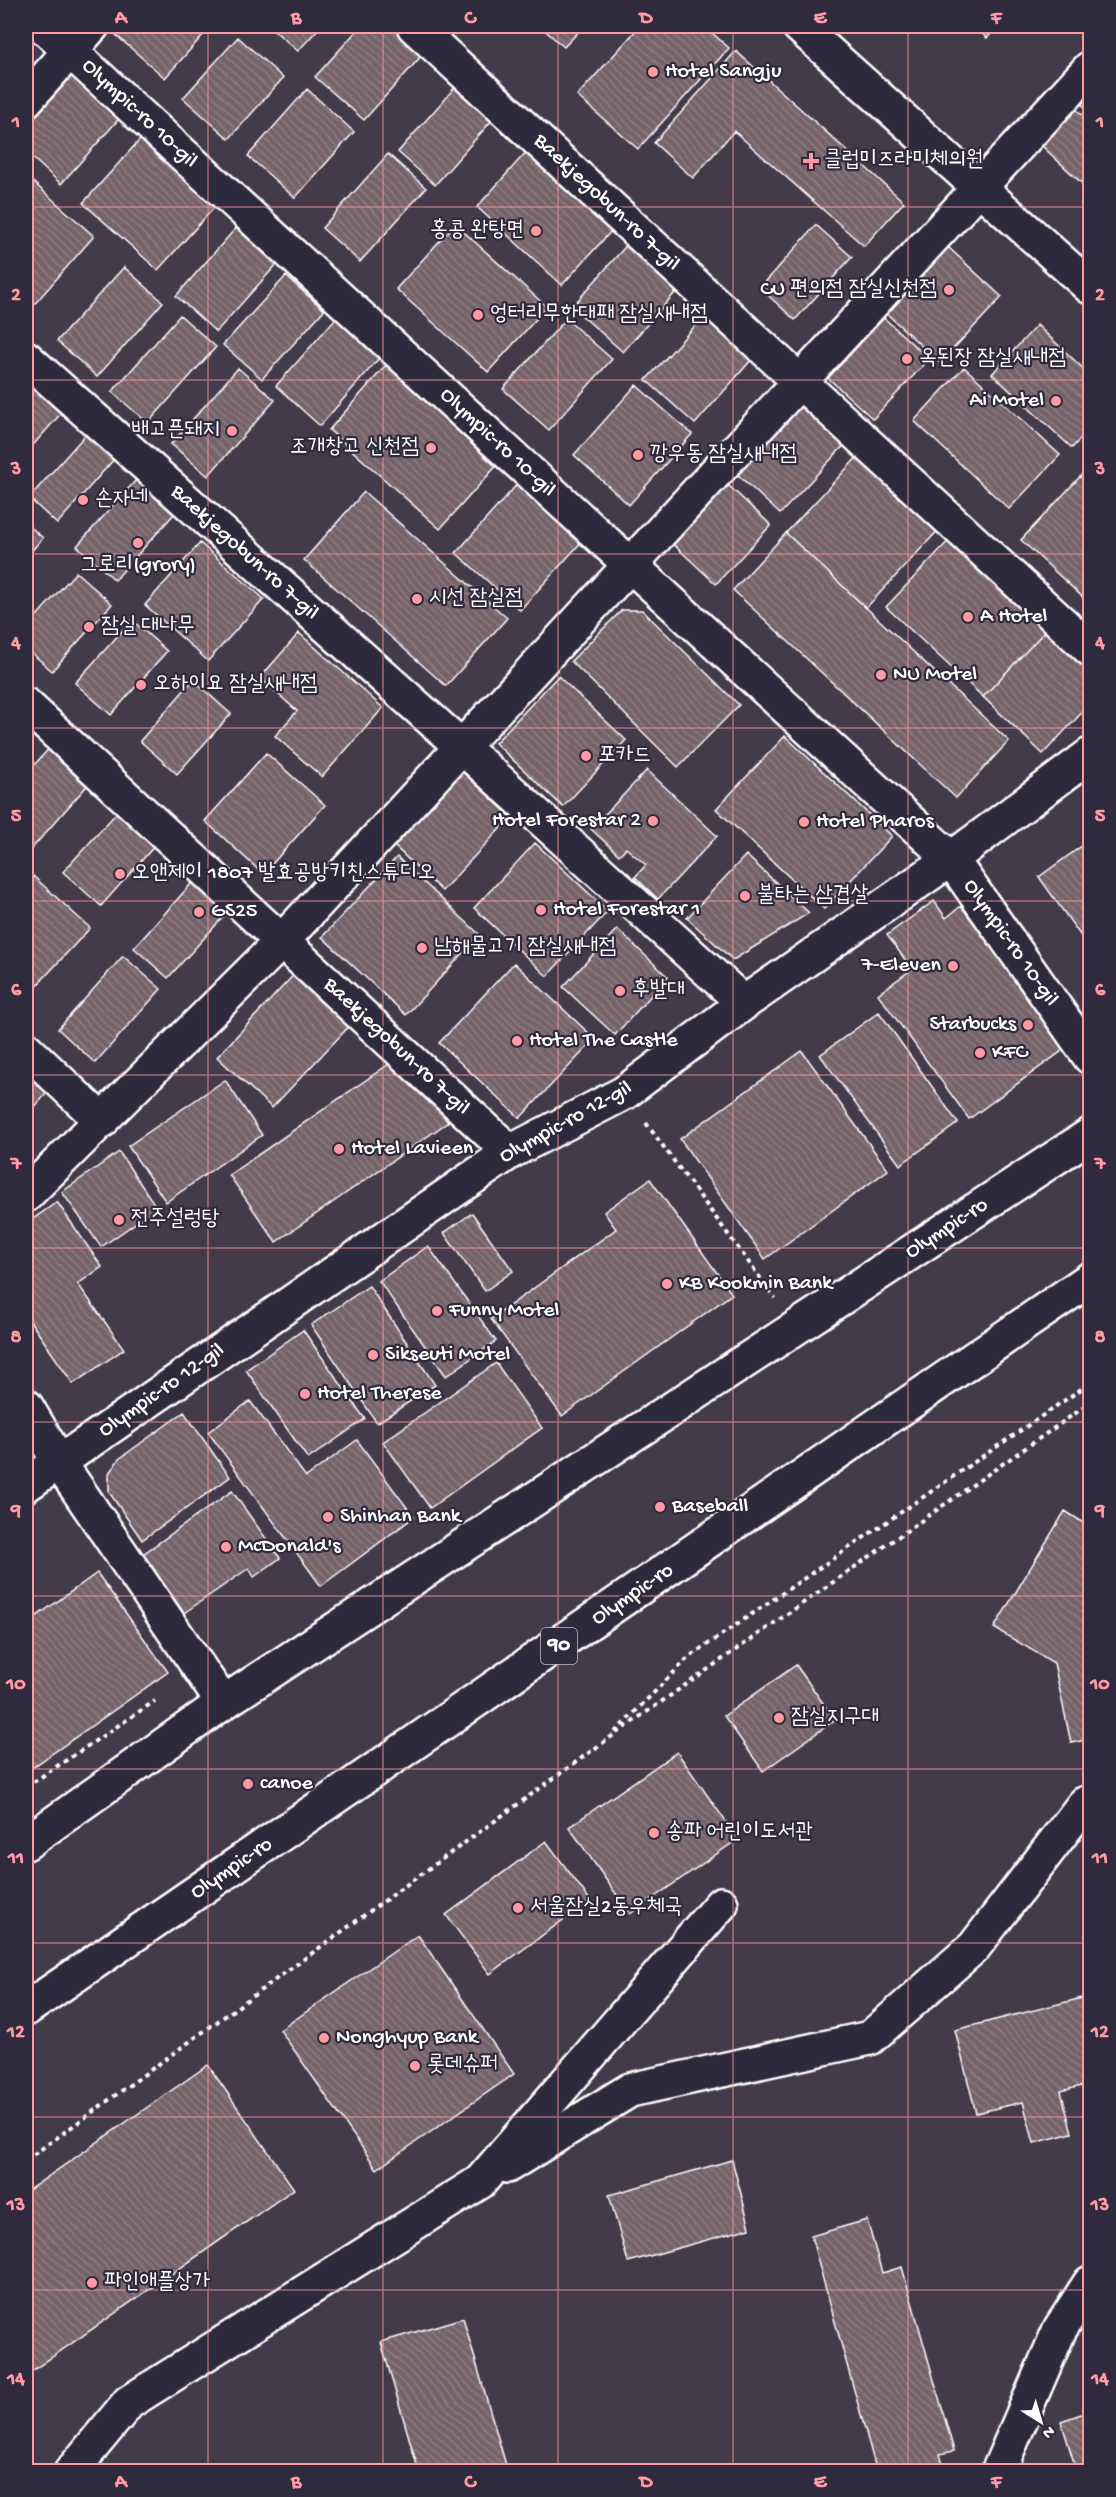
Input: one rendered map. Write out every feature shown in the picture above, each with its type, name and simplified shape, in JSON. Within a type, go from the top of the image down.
[{"type":"street","name":"Olympic-ro 10-gil","points":[[43,26],[951,859],[1090,1057]]},
{"type":"street","points":[[26,100],[92,26]]},
{"type":"street","name":"Baekjegobun-ro 7-gil","points":[[414,26],[1090,649]]},
{"type":"street","points":[[799,26],[1090,287]]},
{"type":"street","points":[[26,1195],[282,941],[1090,68]]},
{"type":"street","name":"Baekjegobun-ro 7-gil","points":[[26,358],[462,747],[744,1003]]},
{"type":"street","name":"Baekjegobun-ro 7-gil","points":[[26,705],[510,1152]]},
{"type":"street","name":"Olympic-ro 10-gil","points":[[951,859],[1090,755]]},
{"type":"street","name":"Olympic-ro 12-gil","points":[[26,1485],[510,1152],[624,1094],[744,1003],[951,859]]},
{"type":"street","points":[[26,1049],[102,1121]]},
{"type":"street","name":"Olympic-ro","points":[[26,1843],[223,1703],[1090,1135]]},
{"type":"street","name":"Olympic-ro","points":[[26,2009],[1090,1279]]},
{"type":"street","points":[[26,1406],[59,1462],[223,1703]]},
{"type":"street","points":[[71,2472],[129,2402],[630,2090],[870,2038],[975,1947],[1084,1804],[1090,1802]]},
{"type":"street","points":[[480,2182],[722,1904]]},
{"type":"street","points":[[998,2472],[1060,2328],[1090,2283]]},
{"type":"path","points":[[624,1094],[796,1327]]},
{"type":"path","points":[[608,1739],[689,1657],[1090,1383]]},
{"type":"path","points":[[26,2160],[608,1739],[1090,1403]]},
{"type":"building","points":[[110,26],[211,26],[165,78],[108,28]]},
{"type":"building","points":[[269,26],[321,26],[298,51]]},
{"type":"building","points":[[361,26],[394,26],[425,52],[364,120],[315,77]]},
{"type":"building","points":[[540,26],[584,26],[564,47]]},
{"type":"building","name":"Hotel Sangju","points":[[640,26],[704,26],[729,48],[638,149],[577,96]]},
{"type":"building","points":[[973,26],[999,26],[987,38]]},
{"type":"building","points":[[238,37],[283,78],[229,139],[183,98]]},
{"type":"building","points":[[736,51],[904,202],[864,246],[734,131],[693,178],[654,143]]},
{"type":"building","points":[[78,69],[126,111],[61,184],[26,152],[26,127]]},
{"type":"building","points":[[1090,84],[1090,112],[1076,99]]},
{"type":"building","points":[[457,85],[494,118],[435,185],[398,152]]},
{"type":"building","points":[[307,89],[354,132],[295,198],[248,156]]},
{"type":"building","points":[[1076,109],[1090,122],[1090,186],[1088,189],[1042,146]]},
{"type":"building","points":[[145,134],[220,201],[158,270],[83,203]]},
{"type":"building","points":[[528,150],[614,228],[562,285],[477,207]]},
{"type":"building","points":[[388,154],[426,188],[360,262],[322,228]]},
{"type":"building","points":[[26,176],[94,236],[32,307],[26,301]]},
{"type":"building","points":[[455,224],[547,307],[488,372],[396,289]]},
{"type":"building","points":[[816,225],[852,257],[795,320],[760,288]]},
{"type":"building","points":[[236,228],[277,264],[216,332],[176,296]]},
{"type":"building","points":[[631,240],[682,285],[623,352],[572,307]]},
{"type":"building","points":[[948,247],[1002,297],[940,363],[886,313]]},
{"type":"building","points":[[124,267],[163,302],[97,377],[57,341]]},
{"type":"building","points":[[286,276],[324,310],[262,379],[223,345]]},
{"type":"building","points":[[712,307],[760,350],[695,424],[646,380]]},
{"type":"building","points":[[180,315],[216,347],[148,423],[112,392]]},
{"type":"building","points":[[336,318],[380,357],[320,426],[276,386]]},
{"type":"building","points":[[884,318],[929,359],[873,419],[828,378]]},
{"type":"building","points":[[566,319],[612,359],[549,430],[503,389]]},
{"type":"building","name":"Ai Motel","points":[[1037,325],[1090,375],[1090,428],[1072,448],[992,374]]},
{"type":"building","points":[[387,364],[499,463],[440,529],[329,430]]},
{"type":"building","points":[[964,367],[1060,455],[1009,509],[914,421]]},
{"type":"building","points":[[238,368],[275,400],[208,476],[171,444]]},
{"type":"building","points":[[26,376],[64,410],[26,453]]},
{"type":"building","points":[[636,385],[692,434],[629,505],[574,455]]},
{"type":"building","points":[[805,400],[849,440],[780,514],[737,474]]},
{"type":"building","points":[[87,433],[115,458],[57,524],[29,498]]},
{"type":"building","points":[[863,451],[943,525],[866,608],[786,533]]},
{"type":"building","points":[[1090,466],[1090,604],[1021,540]]},
{"type":"building","points":[[136,480],[174,514],[115,580],[77,546]]},
{"type":"building","points":[[520,481],[585,538],[520,610],[456,553]]},
{"type":"building","points":[[728,485],[771,525],[716,584],[673,544]]},
{"type":"building","points":[[364,492],[507,618],[446,686],[304,560]]},
{"type":"building","points":[[26,523],[43,538],[26,557]]},
{"type":"building","name":"NU Motel","points":[[786,533],[1009,741],[956,798],[733,590]]},
{"type":"building","name":"A Hotel","points":[[953,536],[1049,627],[983,697],[886,607]]},
{"type":"building","points":[[200,543],[264,599],[208,661],[145,605]]},
{"type":"building","points":[[76,572],[112,604],[52,671],[26,648],[26,628]]},
{"type":"building","points":[[622,610],[642,610],[739,705],[678,767],[571,661]]},
{"type":"building","points":[[132,620],[167,651],[111,715],[75,683]]},
{"type":"building","points":[[1049,627],[1090,665],[1090,704],[1043,754],[983,697]]},
{"type":"building","points":[[299,633],[383,708],[322,777],[275,736],[297,711],[260,678]]},
{"type":"building","points":[[558,676],[626,740],[563,807],[495,743]]},
{"type":"building","points":[[193,680],[231,714],[177,774],[140,741]]},
{"type":"building","points":[[785,736],[892,836],[824,909],[716,809]]},
{"type":"building","points":[[53,744],[92,780],[26,855],[26,774]]},
{"type":"building","points":[[266,753],[325,805],[263,874],[205,821]]},
{"type":"building","points":[[461,770],[511,817],[442,891],[392,844]]},
{"type":"building","points":[[647,770],[717,836],[658,899],[635,877],[646,865],[626,848],[619,855],[591,829]]},
{"type":"building","points":[[121,808],[158,842],[101,906],[63,872]]},
{"type":"building","points":[[1090,840],[1090,949],[1039,877]]},
{"type":"building","name":"Hotel Forestar 1","points":[[535,843],[608,911],[547,976],[474,908]]},
{"type":"building","points":[[746,855],[809,913],[733,960],[687,918]]},
{"type":"building","points":[[397,857],[480,935],[406,1015],[322,937]]},
{"type":"building","points":[[33,876],[90,928],[27,996],[26,884]]},
{"type":"building","points":[[198,876],[233,906],[168,978],[134,948]]},
{"type":"building","points":[[934,901],[946,918],[961,906],[1066,1048],[969,1119],[878,994],[912,969],[887,935]]},
{"type":"building","points":[[617,929],[668,977],[615,1035],[563,987]]},
{"type":"building","points":[[123,956],[161,989],[95,1063],[58,1029]]},
{"type":"building","name":"Hotel The Castle","points":[[514,963],[595,1039],[520,1118],[439,1043]]},
{"type":"building","points":[[301,967],[356,1019],[272,1108],[217,1057]]},
{"type":"building","points":[[879,1012],[958,1123],[900,1165],[820,1055]]},
{"type":"building","points":[[802,1051],[888,1170],[765,1259],[680,1139]]},
{"type":"building","name":"Hotel Lavieen","points":[[402,1055],[448,1122],[276,1242],[229,1175]]},
{"type":"building","points":[[26,1064],[52,1087],[26,1117]]},
{"type":"building","points":[[225,1080],[262,1135],[166,1202],[128,1146]]},
{"type":"building","points":[[119,1152],[157,1208],[101,1247],[62,1192]]},
{"type":"building","points":[[650,1179],[732,1294],[562,1416],[491,1319],[616,1229],[604,1212]]},
{"type":"building","points":[[57,1202],[102,1267],[78,1284],[124,1349],[73,1384],[26,1315],[26,1224]]},
{"type":"building","points":[[472,1213],[513,1271],[485,1291],[444,1233]]},
{"type":"building","points":[[428,1246],[496,1341],[446,1376],[379,1281]]},
{"type":"building","points":[[369,1286],[435,1385],[377,1423],[311,1325]]},
{"type":"building","points":[[303,1330],[365,1419],[308,1459],[246,1370]]},
{"type":"building","points":[[496,1363],[542,1428],[430,1508],[383,1442]]},
{"type":"building","points":[[250,1401],[306,1477],[357,1440],[414,1517],[321,1586],[208,1432]]},
{"type":"building","points":[[184,1412],[230,1477],[142,1540],[109,1492],[109,1473],[119,1459]]},
{"type":"building","points":[[232,1491],[280,1558],[254,1577],[249,1568],[184,1613],[143,1554]]},
{"type":"building","points":[[1065,1511],[1090,1527],[1090,1739],[1071,1743],[1054,1663],[994,1628]]},
{"type":"building","points":[[97,1573],[168,1672],[26,1772],[26,1624]]},
{"type":"building","name":"잠실지구대","points":[[796,1665],[835,1720],[763,1771],[724,1716]]},
{"type":"building","name":"송파 어린이도서관","points":[[677,1752],[738,1839],[630,1914],[569,1827]]},
{"type":"building","name":"서울잠실2동우체국","points":[[546,1841],[590,1900],[490,1974],[446,1915]]},
{"type":"building","points":[[418,1935],[514,2074],[377,2169],[280,2030]]},
{"type":"building","points":[[1090,1996],[1090,2084],[1061,2091],[1072,2133],[1034,2143],[1023,2102],[976,2113],[955,2030]]},
{"type":"building","name":"파인애플상가","points":[[208,2065],[294,2189],[26,2375],[26,2192]]},
{"type":"building","points":[[732,2160],[750,2228],[628,2262],[609,2195]]},
{"type":"building","points":[[867,2220],[882,2273],[902,2267],[954,2451],[940,2454],[945,2472],[877,2472],[811,2236]]},
{"type":"building","points":[[463,2318],[508,2472],[419,2472],[381,2342]]},
{"type":"building","points":[[1090,2411],[1090,2472],[1077,2472],[1061,2421]]},
{"type":"place","name":"Hotel Sangju","points":[[653,72]]},
{"type":"place","name":"클럽미즈라미체의원","points":[[811,161]]},
{"type":"place","name":"홍콩 완탕면","points":[[536,231]]},
{"type":"place","name":"CU 편의점 잠실신천점","points":[[949,290]]},
{"type":"place","name":"엉터리무한대패 잠실새내점","points":[[478,315]]},
{"type":"place","name":"옥된장 잠실새내점","points":[[907,359]]},
{"type":"place","name":"Ai Motel","points":[[1056,401]]},
{"type":"place","name":"배고픈돼지","points":[[232,431]]},
{"type":"place","name":"조개창고 신천점","points":[[431,448]]},
{"type":"place","name":"깡우동 잠실새내점","points":[[638,455]]},
{"type":"place","name":"손자네","points":[[83,500]]},
{"type":"place","name":"그로리(grory)","points":[[138,543]]},
{"type":"place","name":"시선 잠실점","points":[[417,599]]},
{"type":"place","name":"A Hotel","points":[[968,617]]},
{"type":"place","name":"잠실 대나무","points":[[89,627]]},
{"type":"place","name":"NU Motel","points":[[881,675]]},
{"type":"place","name":"오하이요 잠실새내점","points":[[141,685]]},
{"type":"place","name":"포카드","points":[[586,756]]},
{"type":"place","name":"Hotel Forestar 2","points":[[653,821]]},
{"type":"place","name":"Hotel Pharos","points":[[804,822]]},
{"type":"place","name":"오앤제이 1807 발효공방키친스튜디오","points":[[120,874]]},
{"type":"place","name":"불타는 삼겹살","points":[[745,896]]},
{"type":"place","name":"Hotel Forestar 1","points":[[541,910]]},
{"type":"place","name":"GS25","points":[[199,912]]},
{"type":"place","name":"남해물고기 잠실새내점","points":[[422,948]]},
{"type":"place","name":"7-Eleven","points":[[953,966]]},
{"type":"place","name":"후발대","points":[[620,991]]},
{"type":"place","name":"Starbucks","points":[[1028,1025]]},
{"type":"place","name":"Hotel The Castle","points":[[517,1041]]},
{"type":"place","name":"KFC","points":[[980,1053]]},
{"type":"place","name":"Hotel Lavieen","points":[[339,1149]]},
{"type":"place","name":"전주설렁탕","points":[[119,1220]]},
{"type":"place","name":"KB Kookmin Bank","points":[[667,1284]]},
{"type":"place","name":"Funny Motel","points":[[437,1311]]},
{"type":"place","name":"Sikseuti Motel","points":[[373,1355]]},
{"type":"place","name":"Hotel Therese","points":[[305,1394]]},
{"type":"place","name":"Baseball","points":[[660,1507]]},
{"type":"place","name":"Shinhan Bank","points":[[328,1517]]},
{"type":"place","name":"McDonald's","points":[[226,1547]]},
{"type":"place","name":"잠실지구대","points":[[779,1718]]},
{"type":"place","name":"canoe","points":[[248,1784]]},
{"type":"place","name":"송파 어린이도서관","points":[[654,1833]]},
{"type":"place","name":"서울잠실2동우체국","points":[[518,1908]]},
{"type":"place","name":"Nonghyup Bank","points":[[324,2038]]},
{"type":"place","name":"롯데슈퍼","points":[[415,2066]]},
{"type":"place","name":"파인애플상가","points":[[92,2283]]}]
